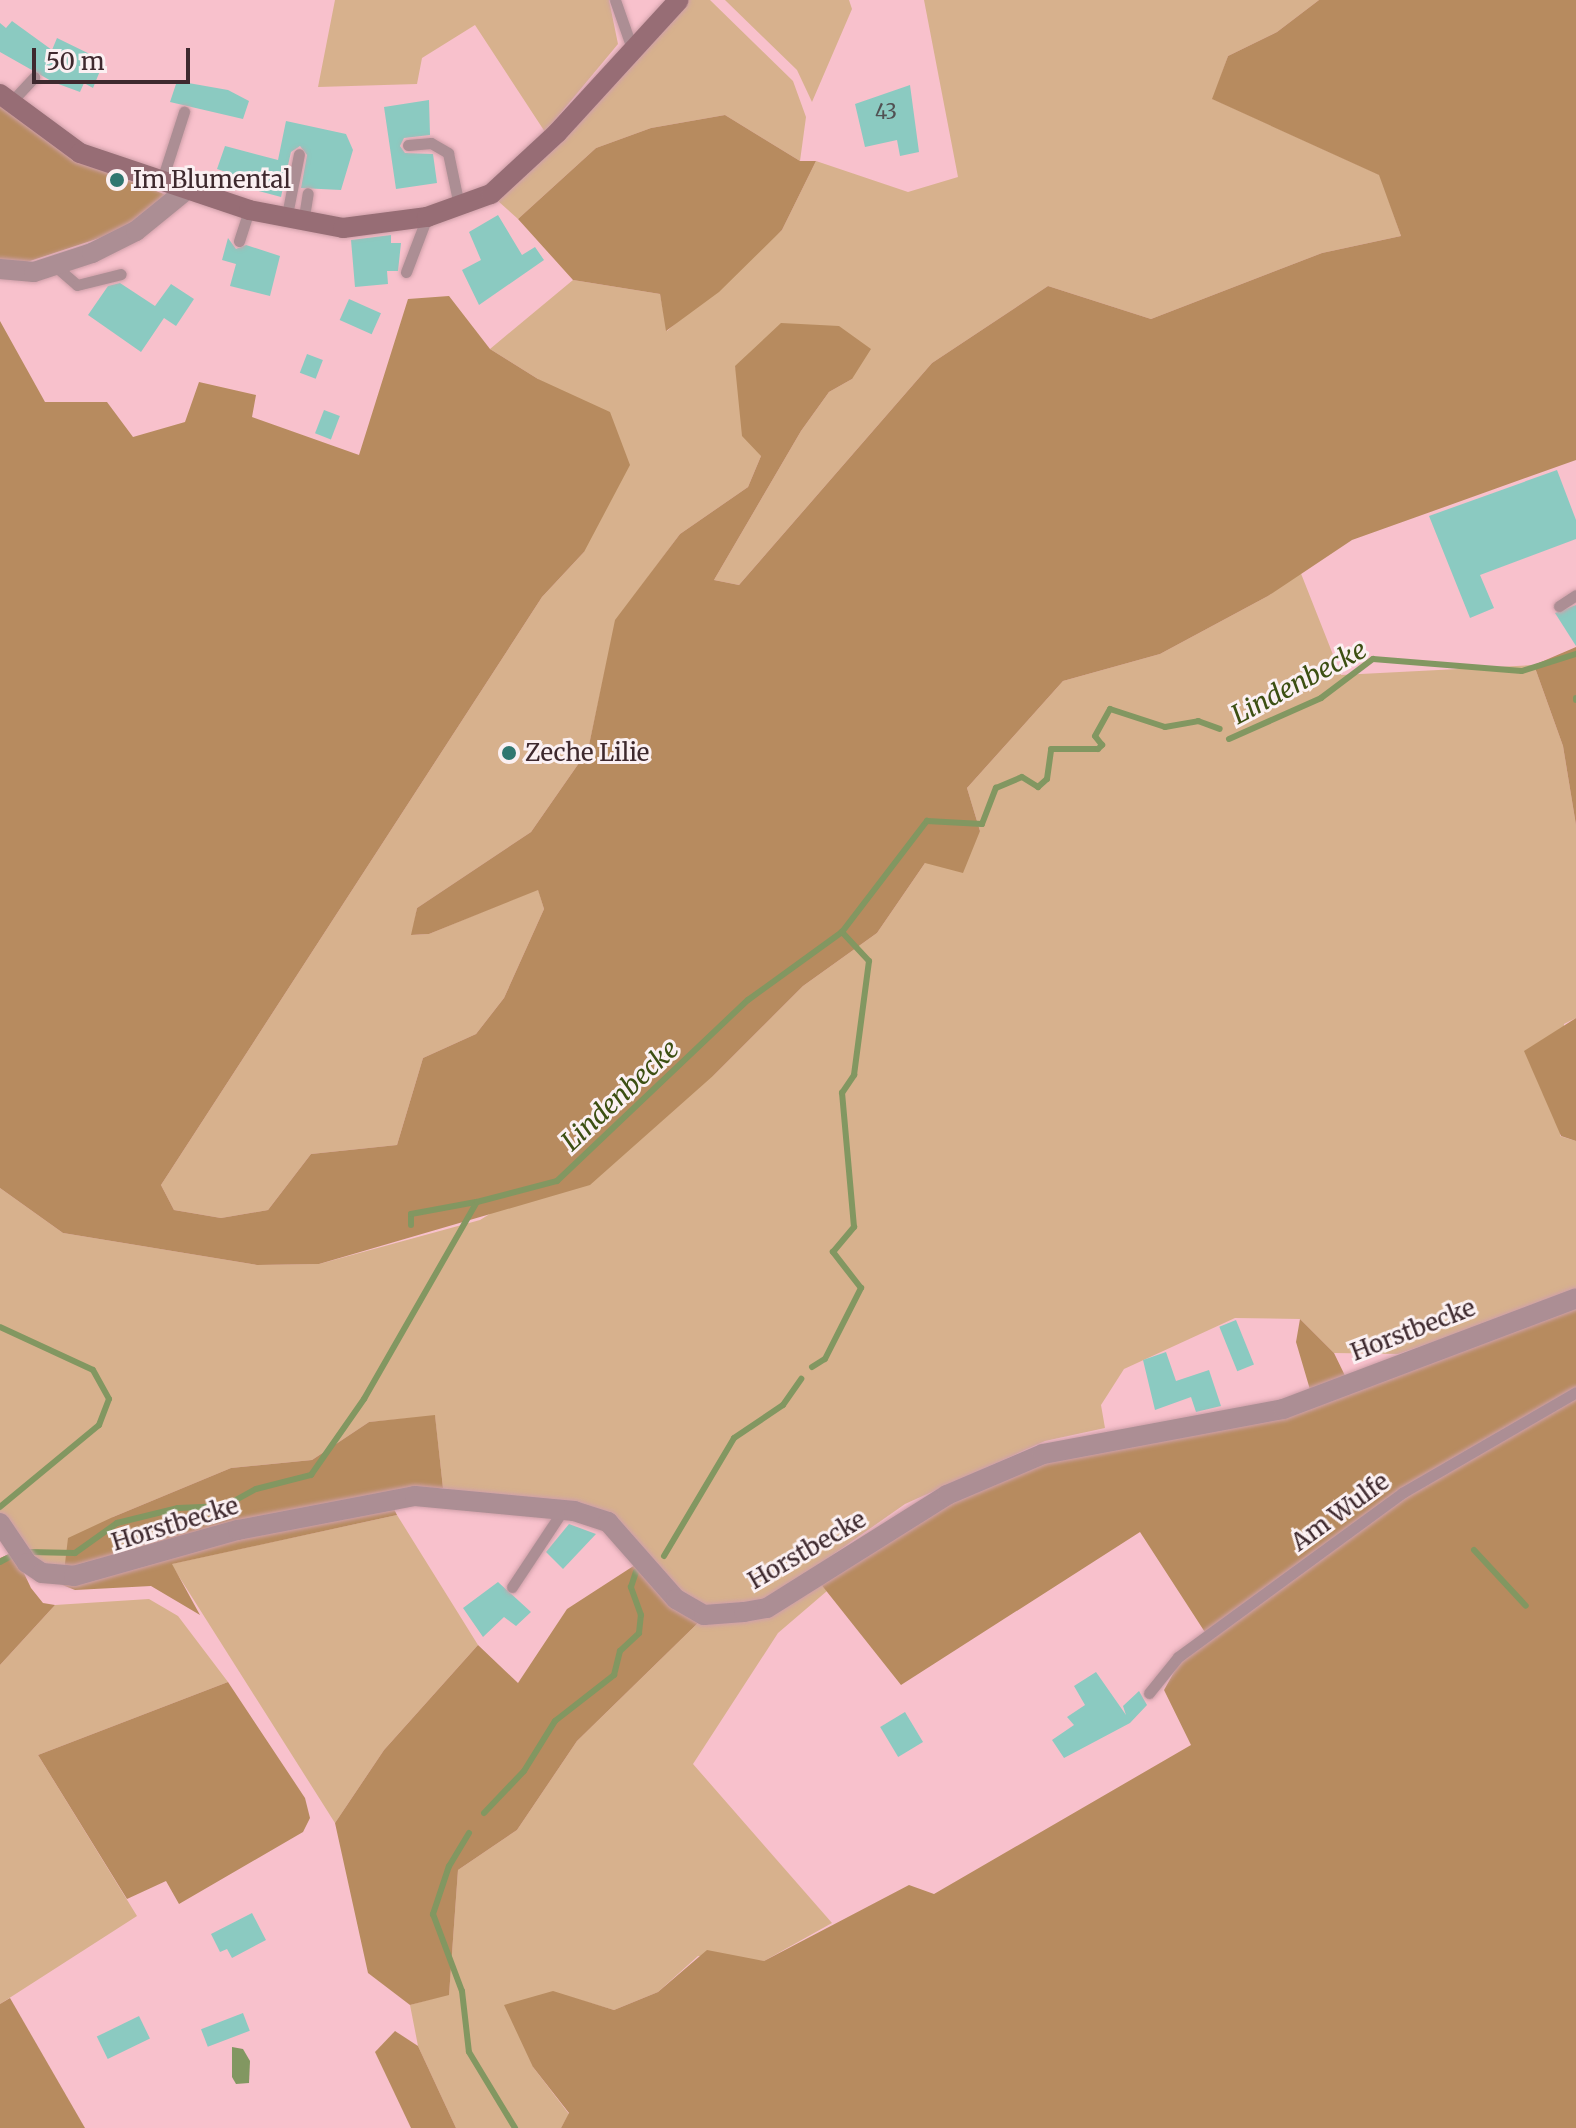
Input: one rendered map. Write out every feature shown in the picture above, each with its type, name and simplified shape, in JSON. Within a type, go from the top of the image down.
[{"type":"street","points":[[5,98],[80,153],[161,183],[249,210],[294,222],[343,228],[427,217],[491,194],[633,51],[679,0]]},
{"type":"street","points":[[0,269],[34,272],[136,231],[185,191]]},
{"type":"street","name":"Horstbecke","points":[[0,1523],[27,1563],[42,1573],[74,1576],[238,1530],[415,1496],[563,1510],[608,1522],[650,1574],[704,1615],[767,1608],[947,1495],[1043,1454],[1283,1409],[1576,1298]]},
{"type":"lane","points":[[615,0],[633,51]]},
{"type":"lane","points":[[5,98],[34,77]]},
{"type":"lane","points":[[161,183],[184,112]]},
{"type":"lane","points":[[408,145],[431,143],[448,153],[459,205]]},
{"type":"lane","points":[[294,222],[299,154]]},
{"type":"lane","points":[[294,222],[308,193]]},
{"type":"lane","points":[[239,241],[249,210]]},
{"type":"lane","points":[[406,272],[427,217]]},
{"type":"lane","points":[[54,265],[77,285],[121,274]]},
{"type":"lane","points":[[1559,606],[1576,595]]},
{"type":"lane","name":"Am Wulfe","points":[[1149,1693],[1178,1657],[1402,1493],[1576,1392]]},
{"type":"lane","points":[[512,1587],[563,1510]]},
{"type":"shaded area","points":[[335,0],[609,0],[618,44],[545,132],[475,25],[422,58],[417,84],[318,87]]},
{"type":"shaded area","points":[[688,0],[710,0],[793,81],[806,117],[800,161],[725,115],[651,128],[596,148],[518,219],[498,201]]},
{"type":"shaded area","points":[[725,0],[849,0],[852,9],[812,102],[797,70]]},
{"type":"shaded area","points":[[924,0],[1319,0],[1277,32],[1228,56],[1213,99],[1380,175],[1401,236],[1322,253],[1151,319],[1048,286],[932,363],[739,585],[714,580],[801,431],[829,392],[852,379],[735,366],[761,456],[748,487],[680,534],[616,620],[588,750],[531,832],[417,908],[412,935],[429,934],[538,889],[544,909],[504,998],[476,1034],[423,1058],[397,1145],[311,1154],[268,1210],[221,1218],[174,1210],[161,1185],[542,597],[584,552],[538,379],[490,349],[573,280],[660,294],[667,331],[782,230],[816,161],[908,192],[958,177]]},
{"type":"shaded area","points":[[1319,0],[1576,0],[1576,460],[1352,540],[1268,596],[1160,654],[1063,681],[967,788],[980,831],[963,873],[925,863],[877,933],[803,986],[714,1075],[590,1185],[319,1264],[257,1265],[63,1233],[0,1188],[0,321],[45,402],[107,402],[133,437],[185,422],[199,382],[256,395],[252,417],[359,455],[408,299],[449,296],[490,349],[538,379],[610,412],[630,465],[584,552],[542,597],[161,1185],[174,1210],[221,1218],[268,1210],[311,1154],[397,1145],[423,1058],[476,1034],[504,998],[544,909],[538,890],[429,934],[411,935],[417,908],[531,832],[588,750],[615,620],[680,534],[748,487],[761,456],[742,436],[735,366],[781,323],[839,326],[871,349],[852,379],[829,392],[801,431],[714,580],[739,585],[932,363],[1048,286],[1151,319],[1322,253],[1401,236],[1379,175],[1212,99],[1228,56],[1277,32]]},
{"type":"shaded area","points":[[0,105],[77,160],[169,196],[133,227],[21,264],[0,260]]},
{"type":"shaded area","points":[[725,115],[800,161],[816,161],[782,230],[719,292],[666,331],[660,294],[573,280],[518,219],[596,148],[651,128]]},
{"type":"shaded area","points":[[1300,571],[1341,675],[1534,665],[1563,746],[1576,825],[1576,1018],[1564,1024],[1560,1136],[1576,1141],[1576,1292],[1398,1354],[1334,1353],[1300,1319],[1235,1318],[1124,1369],[1101,1405],[1105,1428],[1045,1441],[905,1504],[764,1603],[706,1609],[686,1599],[611,1518],[443,1488],[435,1416],[369,1422],[312,1460],[231,1468],[113,1517],[64,1572],[41,1567],[0,1515],[0,1188],[63,1233],[257,1265],[319,1264],[480,1220],[714,1075],[803,986],[877,933],[925,863],[980,831],[967,788],[1063,681],[1160,654],[1268,596]]},
{"type":"shaded area","points":[[1576,647],[1576,825],[1563,746],[1534,665]]},
{"type":"shaded area","points":[[1576,1018],[1576,1141],[1561,1136],[1524,1051]]},
{"type":"shaded area","points":[[1576,1307],[1576,2128],[561,2128],[569,2113],[533,2067],[504,2005],[553,1991],[614,2010],[658,1992],[707,1950],[764,1961],[909,1885],[934,1894],[1191,1745],[1164,1690],[1179,1663],[1210,1640],[1140,1532],[901,1685],[820,1583],[951,1499],[1043,1459],[1311,1393],[1296,1342],[1300,1319],[1334,1353],[1351,1388]]},
{"type":"shaded area","points":[[435,1415],[443,1488],[416,1488],[391,1503],[397,1515],[172,1564],[200,1615],[151,1586],[75,1590],[50,1580],[64,1572],[68,1538],[113,1517],[231,1468],[312,1460],[369,1422]]},
{"type":"shaded area","points":[[397,1515],[478,1645],[384,1750],[335,1823],[171,1564]]},
{"type":"shaded area","points":[[14,1552],[31,1588],[43,1603],[55,1605],[0,1665],[0,1558]]},
{"type":"shaded area","points":[[635,1565],[703,1618],[577,1741],[517,1830],[458,1870],[449,1995],[410,2005],[368,1973],[335,1823],[384,1750],[478,1645],[518,1683],[567,1609]]},
{"type":"shaded area","points":[[820,1583],[827,1591],[778,1633],[693,1764],[832,1923],[764,1961],[698,1956],[658,1992],[614,2010],[553,1992],[533,2067],[569,2114],[561,2128],[456,2128],[418,2046],[410,2005],[449,1994],[458,1870],[517,1830],[577,1741],[703,1618]]},
{"type":"shaded area","points":[[149,1599],[178,1616],[228,1682],[38,1755],[137,1916],[0,2004],[0,1665],[55,1605]]},
{"type":"shaded area","points":[[228,1682],[305,1798],[310,1818],[303,1832],[179,1904],[166,1881],[127,1899],[38,1755]]},
{"type":"shaded area","points":[[10,1998],[85,2128],[0,2128],[0,2004]]},
{"type":"shaded area","points":[[395,2031],[418,2046],[456,2128],[411,2128],[375,2052]]},
{"type":"shaded area","points":[[232,2047],[243,2049],[250,2061],[249,2083],[236,2084],[232,2077]]},
{"type":"building","points":[[12,21],[52,50],[57,38],[104,61],[93,88],[84,83],[80,92],[53,82],[0,52],[0,23],[6,28]]},
{"type":"building","points":[[177,81],[228,90],[249,101],[243,119],[170,102]]},
{"type":"building","points":[[910,85],[919,152],[900,156],[897,140],[865,147],[855,104]]},
{"type":"building","points":[[429,100],[430,135],[404,138],[400,146],[405,153],[433,154],[437,183],[396,189],[384,107]]},
{"type":"building","points":[[286,121],[346,134],[353,150],[341,190],[301,188],[307,155],[300,146],[291,152],[281,197],[244,187],[246,179],[217,169],[225,146],[278,160]]},
{"type":"building","points":[[498,215],[522,255],[535,247],[544,260],[479,305],[462,270],[481,260],[469,232]]},
{"type":"building","points":[[391,235],[391,243],[401,243],[398,271],[387,271],[388,284],[355,287],[351,240]]},
{"type":"building","points":[[228,238],[236,249],[246,245],[280,256],[270,296],[230,286],[236,264],[222,260]]},
{"type":"building","points":[[120,283],[155,306],[171,284],[194,299],[176,326],[164,318],[141,352],[88,315],[108,286]]},
{"type":"building","points":[[349,299],[381,313],[372,334],[340,320]]},
{"type":"building","points":[[307,354],[323,360],[316,379],[300,373]]},
{"type":"building","points":[[324,410],[340,416],[331,439],[315,433]]},
{"type":"building","points":[[1557,470],[1576,520],[1576,539],[1480,575],[1494,608],[1470,618],[1429,516]]},
{"type":"building","points":[[1576,605],[1576,646],[1555,613]]},
{"type":"building","points":[[1236,1320],[1254,1365],[1237,1371],[1219,1327]]},
{"type":"building","points":[[1166,1352],[1176,1381],[1209,1370],[1221,1406],[1196,1412],[1191,1397],[1155,1410],[1143,1360]]},
{"type":"building","points":[[569,1524],[596,1534],[563,1569],[546,1552]]},
{"type":"building","points":[[498,1582],[531,1612],[516,1626],[504,1617],[483,1637],[463,1608]]},
{"type":"building","points":[[1096,1672],[1126,1715],[1123,1706],[1139,1691],[1147,1705],[1130,1723],[1064,1758],[1052,1740],[1074,1725],[1067,1717],[1085,1705],[1074,1686]]},
{"type":"building","points":[[905,1712],[923,1742],[898,1757],[880,1727]]},
{"type":"building","points":[[252,1913],[266,1940],[232,1958],[227,1949],[220,1952],[211,1934]]},
{"type":"building","points":[[243,2013],[250,2031],[208,2047],[201,2029]]},
{"type":"building","points":[[139,2016],[150,2038],[108,2059],[97,2037]]},
{"type":"waterway","name":"Lindenbecke","points":[[1229,739],[1321,698],[1373,659],[1522,671],[1576,654]]},
{"type":"waterway","name":"Lindenbecke","points":[[29,1552],[75,1553],[117,1523],[178,1508],[225,1506],[256,1489],[311,1475],[364,1399],[477,1202],[557,1181],[748,1000],[842,932],[927,821],[982,824],[996,788],[1022,777],[1038,787],[1047,779],[1051,749],[1098,749],[1102,745],[1095,736],[1110,709],[1165,727],[1198,721],[1220,729]]},
{"type":"waterway","points":[[812,1367],[825,1359],[861,1288],[833,1252],[854,1227],[842,1093],[854,1075],[869,961],[842,932]]},
{"type":"waterway","points":[[411,1225],[411,1214],[476,1202]]},
{"type":"waterway","points":[[0,1327],[93,1370],[109,1399],[99,1425],[0,1507]]},
{"type":"waterway","points":[[664,1556],[734,1438],[783,1405],[801,1379]]},
{"type":"waterway","points":[[1474,1550],[1526,1606]]},
{"type":"waterway","name":"Lindenbecke","points":[[0,1562],[13,1555]]},
{"type":"waterway","points":[[484,1813],[524,1771],[555,1721],[614,1675],[620,1651],[639,1633],[641,1615],[631,1587],[636,1572]]},
{"type":"waterway","points":[[469,1833],[449,1866],[433,1914],[462,1991],[469,2052],[515,2128]]},
{"type":"place","name":"Im Blumental","points":[[117,180]]},
{"type":"place","name":"Zeche Lilie","points":[[509,753]]}]
